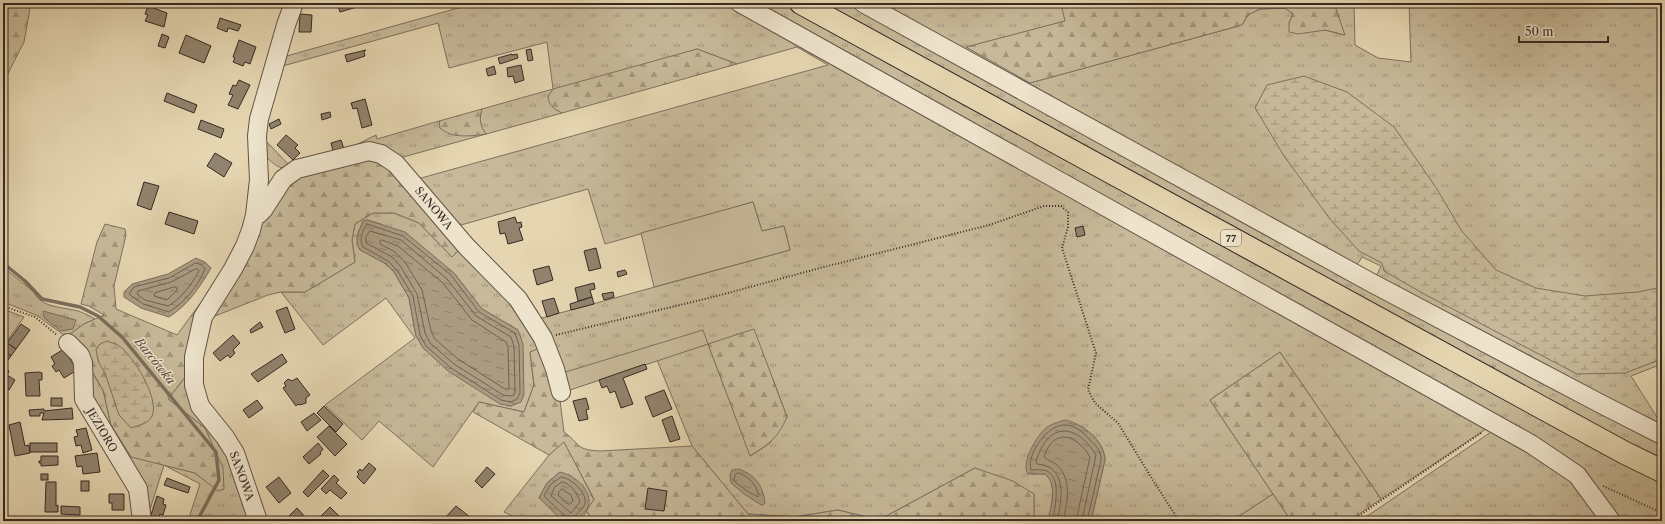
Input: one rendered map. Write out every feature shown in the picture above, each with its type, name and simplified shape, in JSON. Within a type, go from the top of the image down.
[{"type":"main road","name":"77","points":[[801,3],[1662,472]]},
{"type":"street","name":"SANOWA","points":[[258,521],[235,453],[225,437],[200,406],[194,385],[194,357],[203,316],[233,269],[245,246],[255,215],[259,180],[257,136],[259,119],[286,25],[294,3]]},
{"type":"street","points":[[740,3],[1537,448],[1577,475],[1611,521]]},
{"type":"street","points":[[863,3],[1370,282],[1662,435]]},
{"type":"street","name":"SANOWA","points":[[255,215],[259,214],[263,210],[283,179],[297,169],[369,151],[381,154],[396,164],[466,246],[518,299],[543,338],[555,369],[561,392]]},
{"type":"street","name":"JEZIORO","points":[[68,343],[80,355],[83,363],[84,399],[138,489],[142,521]]},
{"type":"path","points":[[543,338],[717,296],[989,225],[1044,206],[1061,206],[1068,212],[1068,227],[1062,248],[1096,353],[1088,390],[1095,402],[1118,424],[1179,521]]},
{"type":"path","points":[[3,306],[35,317],[68,343]]},
{"type":"path","points":[[1351,521],[1495,424]]},
{"type":"path","points":[[1577,475],[1610,488],[1662,513]]},
{"type":"green space","points":[[3,3],[31,3],[24,42],[3,83]]},
{"type":"green space","points":[[476,3],[734,3],[1556,463],[1608,521],[1360,521],[1491,432],[1486,429],[1381,499],[1280,352],[1210,400],[1273,494],[1235,519],[1237,521],[1091,521],[1105,460],[1104,453],[1097,440],[1085,429],[1065,421],[1032,474],[1045,474],[1049,478],[1052,496],[1048,521],[1034,521],[1034,494],[975,468],[879,520],[838,510],[794,517],[748,514],[692,446],[657,360],[708,344],[559,374],[538,319],[790,250],[784,226],[762,231],[753,202],[605,244],[588,189],[454,227],[414,180],[828,65],[797,47],[737,64],[697,49],[554,108],[562,113],[396,159],[348,149],[376,135],[377,139],[439,121],[440,128],[485,134],[480,122],[482,109],[553,89],[547,42],[449,68],[438,23],[279,67],[283,57]],"holes":[[[708,344],[773,379],[787,417],[770,443],[751,456]]]},
{"type":"green space","points":[[747,3],[783,3],[1441,366],[1662,482],[1662,521],[1616,521],[1601,495]]},
{"type":"green space","points":[[820,3],[856,3],[1662,438],[1662,461],[1492,372],[1493,366],[1490,372]]},
{"type":"green space","points":[[869,3],[887,3],[895,8],[911,3],[1065,3],[1061,4],[1066,21],[967,47],[1030,83],[1242,25],[1248,15],[1260,9],[1285,8],[1293,14],[1289,23],[1313,31],[1325,30],[1344,35],[1334,3],[1354,3],[1355,45],[1378,58],[1411,62],[1409,3],[1662,3],[1662,364],[1631,376],[1662,425],[1374,281],[1381,266],[1362,257],[1357,265]]},
{"type":"green space","points":[[1334,3],[1345,35],[1325,30],[1298,34],[1289,32],[1289,23],[1293,14],[1285,8],[1260,9],[1248,15],[1242,25],[1030,83],[966,47],[1065,21],[1061,4]]},
{"type":"green space","points":[[697,49],[737,64],[562,113],[554,109],[549,103],[548,97],[553,89]]},
{"type":"green space","points":[[1304,76],[1347,92],[1394,127],[1437,189],[1461,230],[1496,270],[1536,288],[1585,296],[1638,292],[1662,287],[1662,359],[1625,373],[1577,374],[1424,294],[1384,271],[1382,263],[1359,251],[1330,219],[1284,156],[1255,108],[1267,85]]},
{"type":"green space","points":[[482,109],[481,122],[482,128],[486,134],[462,136],[450,134],[440,128],[439,121]]},
{"type":"green space","points":[[264,139],[291,167],[280,167],[265,156]]},
{"type":"green space","points":[[377,156],[463,246],[452,257],[419,223],[394,213],[373,213],[355,224],[352,240],[355,262],[305,292],[281,292],[268,295],[215,316],[207,315],[258,222],[287,179]]},
{"type":"green space","points":[[753,202],[762,231],[784,226],[790,250],[654,287],[641,233]]},
{"type":"green space","points":[[373,213],[394,213],[419,223],[452,257],[463,246],[514,298],[544,346],[530,352],[534,385],[524,412],[479,402],[433,467],[379,421],[362,440],[325,405],[415,338],[386,298],[323,345],[281,292],[305,292],[355,262],[352,240],[355,224]],"holes":[[[367,220],[381,224],[454,273],[482,309],[518,330],[416,336],[409,298],[394,272],[357,236],[363,221]]]},
{"type":"green space","points":[[105,224],[125,229],[126,235],[114,286],[116,309],[177,335],[205,297],[190,371],[168,399],[205,428],[223,468],[224,489],[218,491],[195,473],[131,457],[111,425],[103,390],[70,334],[84,324],[104,315],[89,306],[81,304],[97,242]]},
{"type":"green space","points":[[3,267],[34,292],[41,301],[53,306],[78,311],[95,319],[84,324],[70,334],[75,343],[36,315],[3,302]]},
{"type":"green space","points":[[3,309],[24,317],[3,347]]},
{"type":"green space","points":[[754,329],[787,417],[776,436],[763,448],[750,456],[708,344]]},
{"type":"green space","points":[[703,330],[708,344],[564,392],[559,374]]},
{"type":"green space","points":[[107,341],[118,345],[125,351],[138,368],[149,389],[153,408],[152,416],[143,424],[131,428],[119,415],[105,373],[99,363],[96,349],[100,344]]},
{"type":"green space","points":[[544,346],[559,393],[564,432],[579,446],[586,449],[600,451],[692,446],[748,514],[794,517],[838,510],[879,520],[975,468],[1013,481],[1034,494],[1034,521],[595,521],[586,512],[594,499],[564,442],[549,455],[473,412],[479,402],[524,412],[534,385],[530,352]]},
{"type":"green space","points":[[1280,352],[1381,499],[1349,521],[1291,521],[1210,400]]},
{"type":"green space","points":[[86,362],[103,390],[111,425],[131,456],[195,473],[219,491],[205,428],[168,399],[190,371],[226,442],[256,521],[188,521],[200,484],[164,465],[147,519],[89,404]]},
{"type":"green space","points":[[564,441],[594,500],[581,521],[573,521],[578,519],[560,472],[547,483],[539,498],[566,521],[523,521],[504,512],[549,455]]},
{"type":"green space","points":[[1273,494],[1291,521],[1237,521],[1235,519]]},
{"type":"water","points":[[367,220],[405,232],[454,273],[482,309],[518,330],[523,344],[524,394],[521,402],[511,406],[500,404],[448,371],[423,348],[416,336],[409,298],[394,272],[386,264],[360,250],[357,245],[357,236],[363,221]]},
{"type":"water","points":[[196,258],[205,262],[211,268],[193,295],[182,307],[169,317],[141,308],[124,297],[124,292],[132,284],[168,274]]},
{"type":"water","points":[[43,311],[76,320],[73,329],[61,331],[44,318]]},
{"type":"water","points":[[1065,420],[1079,425],[1091,434],[1097,440],[1104,453],[1105,460],[1091,521],[1048,521],[1052,496],[1049,478],[1045,474],[1028,474],[1026,469],[1028,456],[1034,442],[1047,427]]},
{"type":"water","points":[[739,469],[750,474],[760,486],[765,503],[763,505],[744,494],[731,483],[730,475],[732,470]]},
{"type":"water","points":[[560,472],[570,476],[580,483],[584,487],[589,497],[589,503],[586,510],[580,517],[572,521],[564,521],[561,519],[539,498],[547,483]]},
{"type":"building","points":[[337,3],[359,3],[360,6],[340,12]]},
{"type":"building","points":[[148,6],[167,13],[164,27],[145,21],[148,15],[145,14]]},
{"type":"building","points":[[300,14],[312,15],[311,32],[299,32]]},
{"type":"building","points":[[220,18],[241,25],[238,31],[228,28],[227,32],[217,28]]},
{"type":"building","points":[[162,34],[169,37],[165,48],[158,46]]},
{"type":"building","points":[[186,35],[211,46],[204,63],[179,53]]},
{"type":"building","points":[[239,40],[256,47],[250,64],[245,62],[243,66],[233,62],[235,58],[233,57]]},
{"type":"building","points":[[531,49],[533,60],[528,61],[526,50]]},
{"type":"building","points":[[366,50],[364,52],[365,56],[347,62],[345,55]]},
{"type":"building","points":[[517,54],[518,58],[500,64],[498,58]]},
{"type":"building","points":[[521,65],[524,80],[515,83],[513,76],[508,77],[507,68]]},
{"type":"building","points":[[494,66],[496,74],[488,76],[486,69]]},
{"type":"building","points":[[239,80],[250,85],[238,109],[228,105],[233,95],[229,94],[233,85],[236,86]]},
{"type":"building","points":[[167,93],[197,105],[194,113],[164,101]]},
{"type":"building","points":[[365,99],[372,125],[362,128],[357,108],[353,109],[351,103]]},
{"type":"building","points":[[330,112],[331,117],[322,120],[321,114]]},
{"type":"building","points":[[279,119],[281,124],[271,129],[269,124]]},
{"type":"building","points":[[201,120],[224,129],[221,138],[198,129]]},
{"type":"building","points":[[286,135],[298,145],[295,148],[300,153],[293,160],[277,145]]},
{"type":"building","points":[[341,140],[344,149],[333,151],[331,143]]},
{"type":"building","points":[[215,153],[232,163],[224,177],[207,166]]},
{"type":"building","points":[[144,182],[159,186],[151,210],[137,205]]},
{"type":"building","points":[[169,212],[198,221],[194,234],[165,224]]},
{"type":"building","points":[[515,217],[517,223],[521,222],[522,227],[519,228],[523,240],[508,244],[505,233],[500,234],[498,222]]},
{"type":"building","points":[[1083,226],[1085,235],[1077,237],[1075,228]]},
{"type":"building","points":[[596,248],[601,268],[589,271],[584,251]]},
{"type":"building","points":[[549,266],[553,280],[537,285],[533,270]]},
{"type":"building","points":[[625,270],[627,274],[618,277],[617,272]]},
{"type":"building","points":[[594,283],[595,289],[590,290],[592,297],[578,301],[575,288]]},
{"type":"building","points":[[613,292],[614,297],[604,300],[602,294]]},
{"type":"building","points":[[592,297],[594,304],[571,310],[570,304]]},
{"type":"building","points":[[554,298],[559,313],[547,317],[542,301]]},
{"type":"building","points":[[287,307],[295,329],[285,333],[276,311]]},
{"type":"building","points":[[260,322],[263,327],[251,333],[250,330]]},
{"type":"building","points":[[21,324],[30,330],[16,349],[7,343]]},
{"type":"building","points":[[233,335],[240,343],[233,350],[235,353],[230,358],[228,355],[220,361],[213,353]]},
{"type":"building","points":[[7,343],[16,349],[11,356],[3,350]]},
{"type":"building","points":[[64,349],[77,370],[64,378],[59,370],[56,372],[52,366],[55,364],[51,357]]},
{"type":"building","points":[[3,350],[11,356],[5,364],[3,363]]},
{"type":"building","points":[[282,354],[287,362],[258,382],[251,374]]},
{"type":"building","points":[[645,364],[647,369],[623,378],[633,404],[621,408],[615,391],[610,393],[607,386],[602,388],[599,380]]},
{"type":"building","points":[[3,367],[9,371],[7,375],[15,380],[9,390],[3,386]]},
{"type":"building","points":[[25,373],[42,373],[42,380],[39,380],[40,396],[26,396]]},
{"type":"building","points":[[297,378],[310,395],[306,398],[306,403],[300,405],[298,404],[296,406],[283,388],[286,386],[284,383],[288,379],[292,381]]},
{"type":"building","points":[[664,390],[672,409],[653,417],[645,397]]},
{"type":"building","points":[[51,398],[62,398],[62,406],[51,406]]},
{"type":"building","points":[[586,398],[589,409],[586,410],[588,419],[579,421],[573,401]]},
{"type":"building","points":[[257,400],[263,408],[249,418],[243,410]]},
{"type":"building","points":[[324,406],[343,424],[336,432],[317,413]]},
{"type":"building","points":[[72,408],[73,419],[42,420],[44,413],[40,413],[40,416],[30,416],[29,410],[44,409],[44,411]]},
{"type":"building","points":[[314,413],[321,420],[307,431],[301,422]]},
{"type":"building","points":[[672,416],[680,439],[670,442],[662,420]]},
{"type":"building","points":[[20,422],[25,446],[29,445],[30,453],[15,456],[9,425]]},
{"type":"building","points":[[329,426],[347,444],[335,456],[317,437]]},
{"type":"building","points":[[86,428],[92,450],[83,453],[81,445],[76,446],[74,437],[78,436],[76,430]]},
{"type":"building","points":[[30,443],[57,443],[57,452],[30,452]]},
{"type":"building","points":[[318,443],[323,449],[320,453],[321,454],[309,464],[303,457]]},
{"type":"building","points":[[97,453],[100,472],[83,474],[82,466],[77,467],[75,456]]},
{"type":"building","points":[[41,456],[58,456],[58,465],[41,466],[39,461],[41,461]]},
{"type":"building","points":[[369,463],[376,469],[364,484],[357,477],[359,474],[357,472],[360,469],[362,471]]},
{"type":"building","points":[[487,467],[495,474],[482,488],[475,481]]},
{"type":"building","points":[[323,470],[329,476],[308,497],[303,492]]},
{"type":"building","points":[[41,474],[48,474],[48,480],[41,480]]},
{"type":"building","points":[[334,475],[339,480],[336,483],[347,493],[341,499],[330,490],[326,494],[321,489]]},
{"type":"building","points":[[279,477],[291,493],[279,503],[266,487]]},
{"type":"building","points":[[167,478],[190,487],[188,493],[164,485]]},
{"type":"building","points":[[81,481],[89,481],[89,491],[81,491]]},
{"type":"building","points":[[46,482],[56,482],[56,506],[58,505],[58,512],[45,512]]},
{"type":"building","points":[[648,488],[667,491],[664,511],[645,509]]},
{"type":"building","points":[[109,494],[124,494],[124,510],[112,510],[112,503],[109,503]]},
{"type":"building","points":[[157,496],[164,499],[163,504],[166,505],[163,515],[160,514],[158,520],[150,518]]},
{"type":"building","points":[[61,506],[80,507],[80,515],[61,514]]},
{"type":"building","points":[[456,506],[470,517],[467,521],[449,521],[445,518]]},
{"type":"building","points":[[330,507],[340,517],[337,521],[317,520]]},
{"type":"building","points":[[297,508],[308,520],[307,521],[288,521],[286,519]]},
{"type":"waterway","name":"Barcówka","points":[[3,263],[25,281],[42,299],[80,307],[98,316],[122,337],[216,452],[219,480],[197,521]]}]
